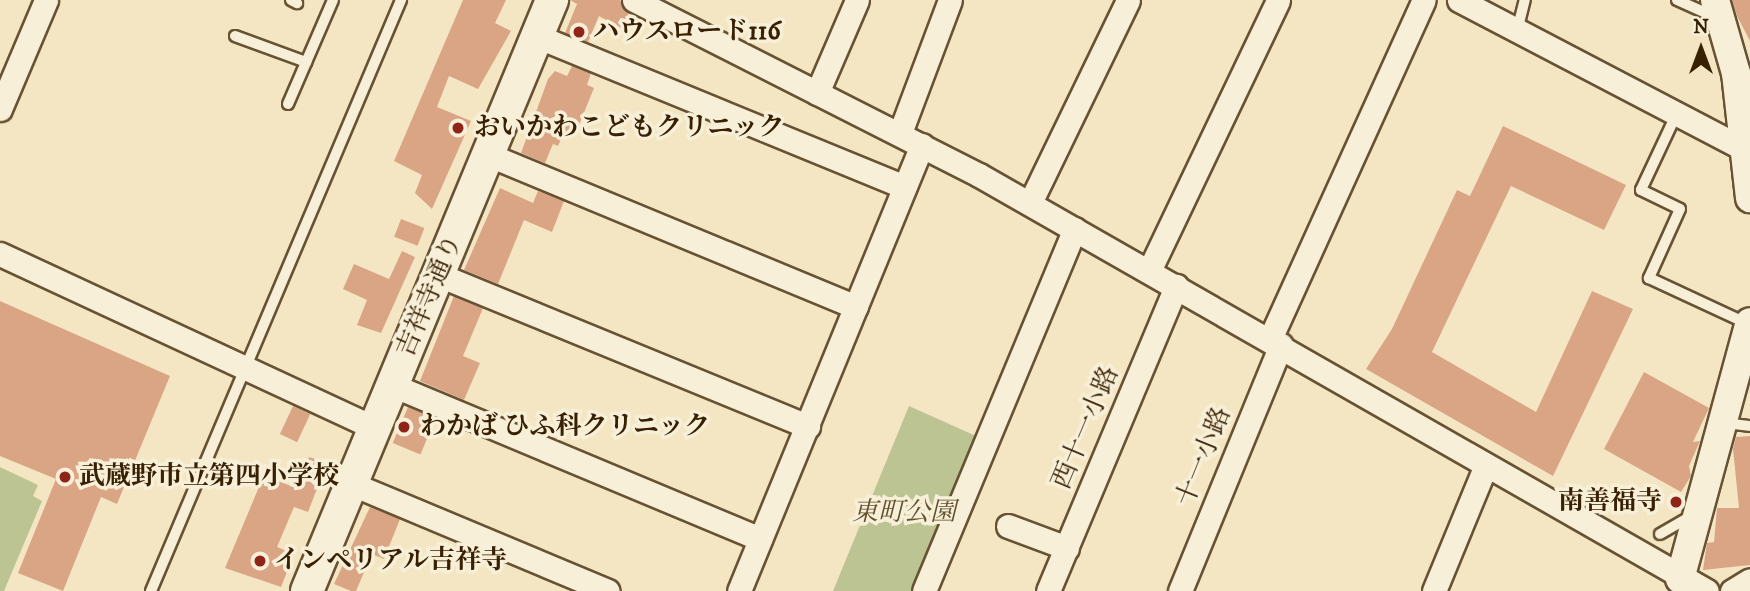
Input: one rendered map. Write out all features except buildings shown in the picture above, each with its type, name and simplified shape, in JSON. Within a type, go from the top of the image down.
[{"type":"main road","name":"吉祥寺通り","points":[[315,588],[374,428],[539,37],[552,0]]},
{"type":"street","points":[[0,109],[46,0]]},
{"type":"street","points":[[634,0],[900,133],[1030,203],[1486,465],[1677,585],[1707,591]]},
{"type":"street","points":[[817,93],[857,0]]},
{"type":"street","points":[[900,133],[950,0]]},
{"type":"street","points":[[1030,203],[1128,0]]},
{"type":"street","points":[[1149,271],[1278,0]]},
{"type":"street","name":"十一小路","points":[[1180,591],[1275,342],[1424,0]]},
{"type":"street","points":[[1459,0],[1744,149]]},
{"type":"street","points":[[1718,10],[1736,74],[1750,198]]},
{"type":"street","points":[[539,37],[904,187]]},
{"type":"street","points":[[739,591],[922,145]]},
{"type":"street","points":[[489,155],[856,307]]},
{"type":"street","points":[[924,591],[1075,229]]},
{"type":"street","points":[[0,254],[244,365],[374,428]]},
{"type":"street","points":[[439,275],[808,426]]},
{"type":"street","name":"西十一小路","points":[[1048,591],[1176,286]]},
{"type":"street","points":[[1677,585],[1699,512],[1737,424],[1750,323]]},
{"type":"street","points":[[392,384],[760,539]]},
{"type":"street","points":[[1434,591],[1486,465]]},
{"type":"street","points":[[352,484],[608,591]]},
{"type":"street","points":[[1008,526],[1067,548]]},
{"type":"street","points":[[1732,591],[1750,580]]},
{"type":"lane","points":[[288,104],[333,0]]},
{"type":"lane","points":[[150,591],[401,0]]},
{"type":"lane","points":[[1517,31],[1525,0]]},
{"type":"lane","points":[[1676,0],[1718,10]]},
{"type":"lane","points":[[235,36],[306,62]]},
{"type":"lane","points":[[1677,113],[1641,190],[1679,209],[1649,278],[1750,323]]},
{"type":"lane","points":[[1660,534],[1699,512]]},
{"type":"green space","name":"東町公園","points":[[909,406],[976,436],[912,591],[833,591]]},
{"type":"green space","points":[[0,467],[38,485],[33,496],[42,501],[4,591],[0,591]]},
{"type":"place","name":"ハウスロード116","points":[[579,32]]},
{"type":"place","name":"おいかわこどもクリニック","points":[[458,128]]},
{"type":"place","name":"わかば ひふ科クリニック","points":[[404,427]]},
{"type":"place","name":"武蔵野市立第四小学校","points":[[65,477]]},
{"type":"place","name":"南善福寺","points":[[1676,502]]},
{"type":"place","name":"インペリアル吉祥寺","points":[[260,561]]}]
